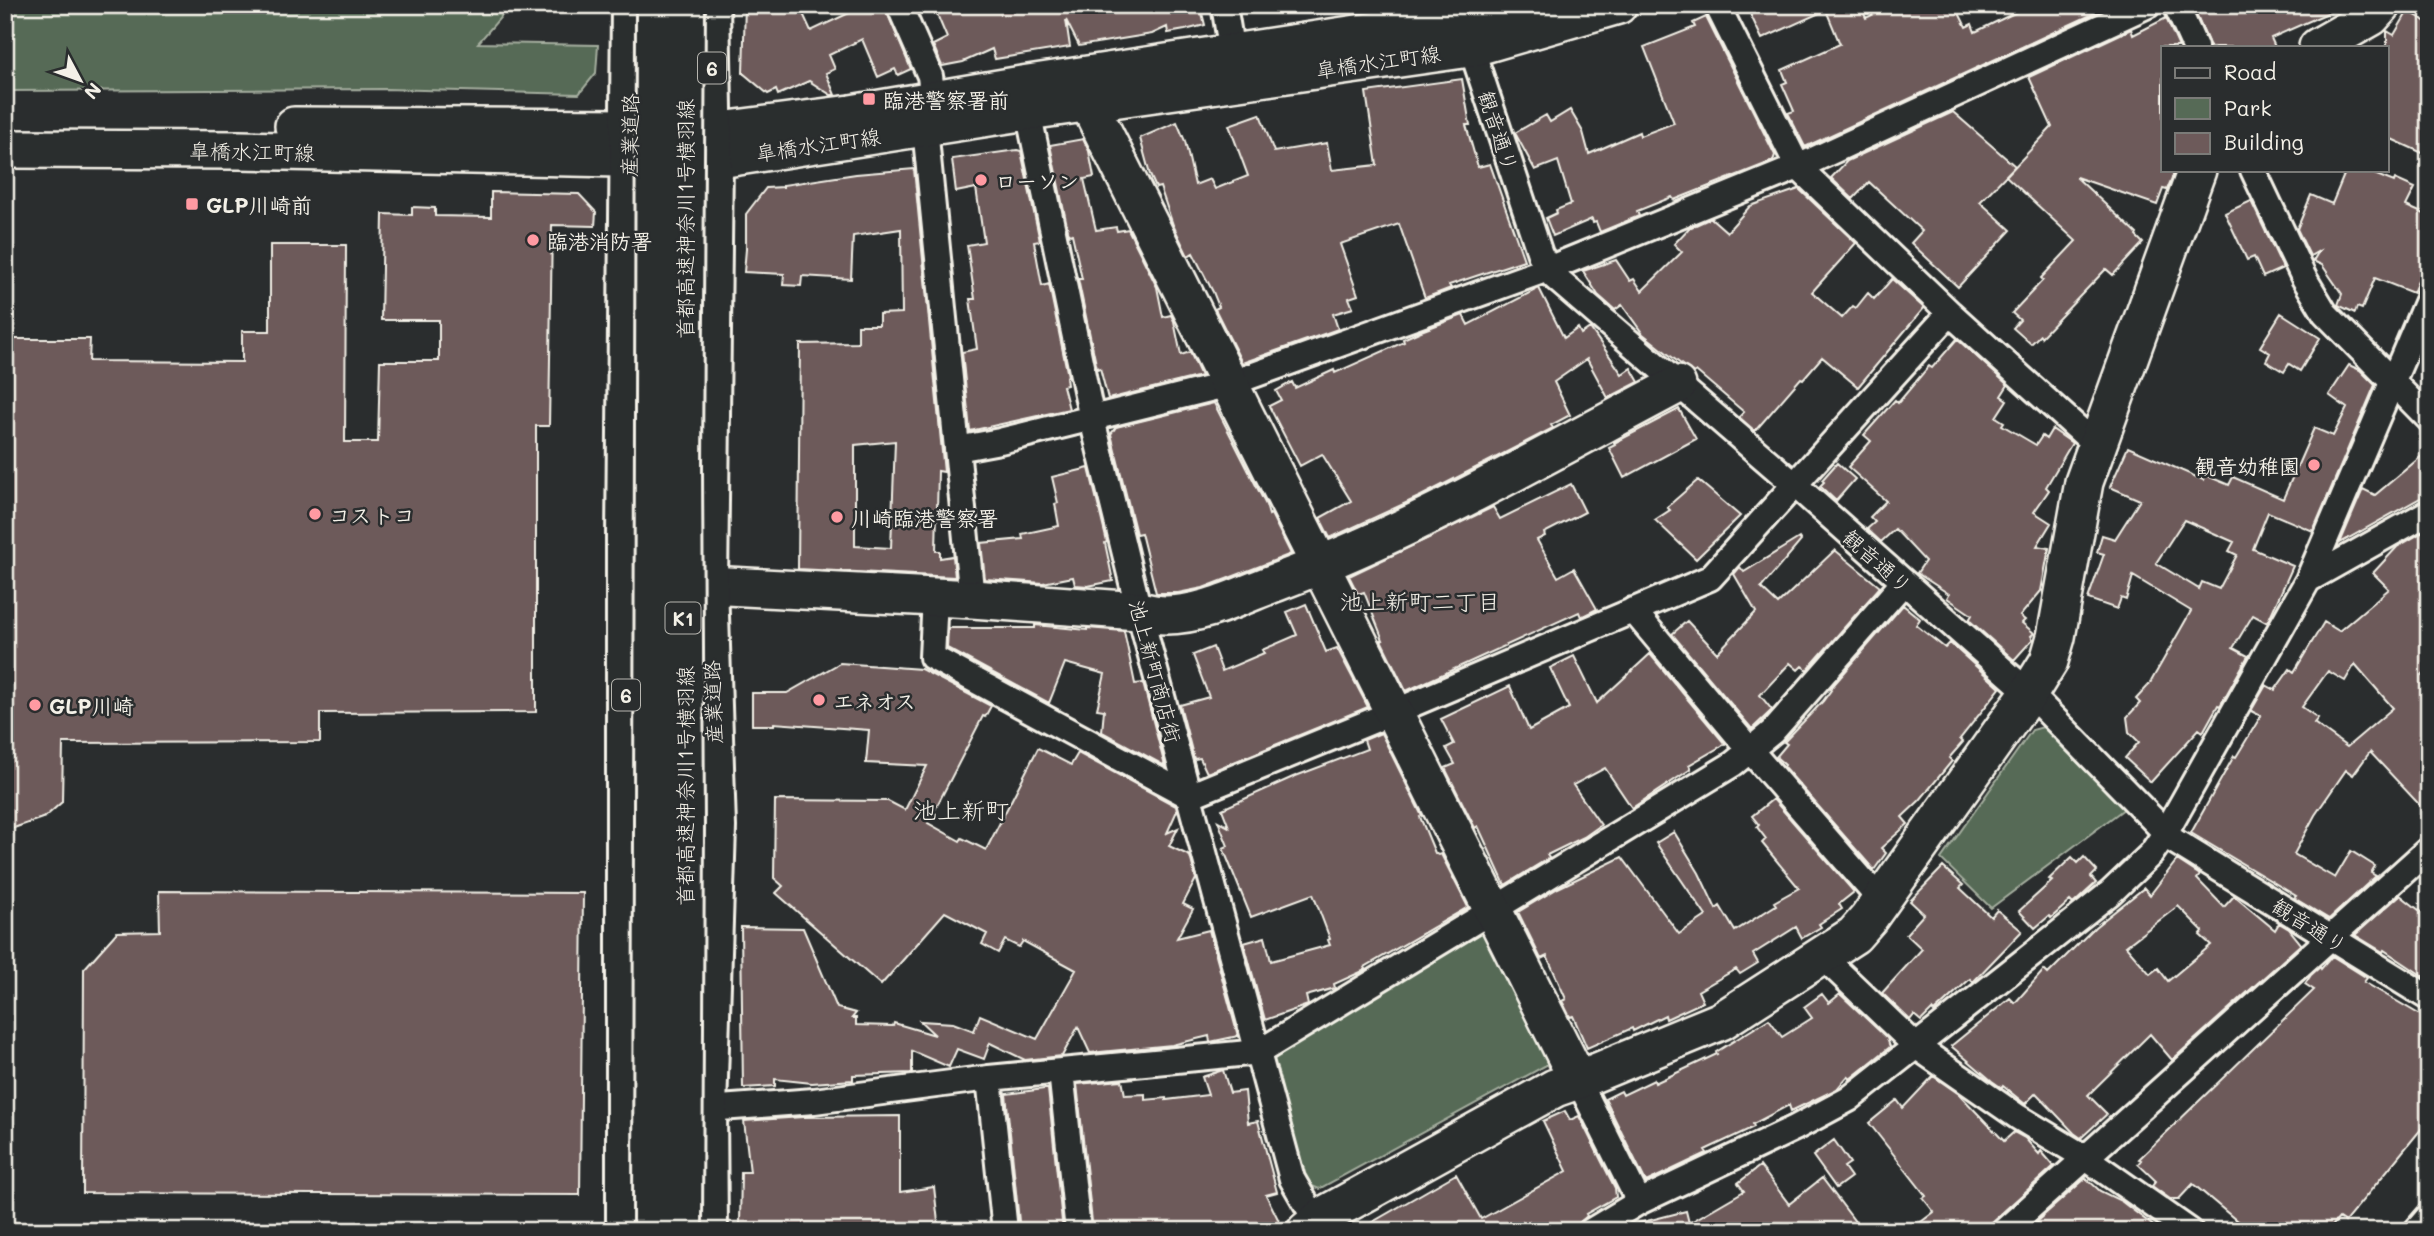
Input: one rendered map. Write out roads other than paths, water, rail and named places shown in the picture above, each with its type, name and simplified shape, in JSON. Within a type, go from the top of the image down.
[{"type":"main road","name":"産業道路","points":[[626,1231],[631,5]]},
{"type":"main road","name":"首都高速神奈川1号横羽線","points":[[653,1231],[656,5]]},
{"type":"main road","name":"首都高速神奈川1号横羽線","points":[[682,1231],[685,5]]},
{"type":"main road","name":"産業道路","points":[[708,1231],[707,1109],[716,827],[708,585],[713,146],[710,5]]},
{"type":"street","points":[[899,5],[930,76],[929,114],[972,599]]},
{"type":"street","points":[[1224,5],[1232,53]]},
{"type":"street","name":"皐橋水江町線","points":[[929,114],[1028,111],[1089,104],[1463,24],[1515,5]]},
{"type":"street","name":"皐橋水江町線","points":[[5,124],[713,146],[929,114],[1232,53],[1618,5]]},
{"type":"street","points":[[1717,5],[1798,167],[1950,313],[2096,445]]},
{"type":"street","points":[[957,449],[1092,419],[1229,384],[1548,269],[1798,167],[2148,5]]},
{"type":"street","points":[[2176,5],[2196,46]]},
{"type":"street","points":[[2320,46],[2371,17],[2382,5]]},
{"type":"street","name":"観音通り","points":[[1463,24],[1540,254],[1548,269],[1568,291],[1795,485],[2029,693],[2178,844],[2429,998]]},
{"type":"street","points":[[1089,104],[1639,1202]]},
{"type":"street","name":"池上新町商店街","points":[[1028,111],[1092,419],[1139,611],[1292,1179],[1315,1228]]},
{"type":"street","name":"皐橋水江町線","points":[[5,149],[253,150],[629,143]]},
{"type":"street","points":[[1315,1228],[1325,1214],[1555,1088],[1721,1021],[1854,935],[1881,901],[2049,662],[2084,482],[2196,172]]},
{"type":"street","points":[[2254,172],[2304,278],[2325,313],[2429,419]]},
{"type":"street","points":[[1591,1231],[1639,1202],[1795,1128],[1849,1099],[2110,892],[2151,854],[2308,580],[2429,296]]},
{"type":"street","points":[[935,597],[932,657],[1189,796],[1710,578],[1950,313]]},
{"type":"street","points":[[708,585],[972,599],[1164,615],[1210,607],[1322,566],[1379,541],[1676,385]]},
{"type":"street","points":[[2308,580],[2429,512]]},
{"type":"street","points":[[707,1109],[814,1101],[989,1078],[1259,1052],[1732,764],[1772,732],[1903,583]]},
{"type":"street","points":[[1633,610],[1881,901]]},
{"type":"street","points":[[2004,1231],[2429,849]]},
{"type":"street","points":[[1822,956],[1917,1047],[2018,1117],[2086,1158],[2190,1231]]},
{"type":"street","points":[[1061,1072],[1078,1231]]},
{"type":"street","points":[[989,1078],[1005,1231]]},
{"type":"street","points":[[2416,1231],[2429,1216]]},
{"type":"place","name":"臨港警察署前","points":[[869,99]]},
{"type":"place","name":"ローソン","points":[[981,180]]},
{"type":"place","name":"GLP川崎前","points":[[192,204]]},
{"type":"place","name":"臨港消防署","points":[[533,240]]},
{"type":"place","name":"観音幼稚園","points":[[2314,465]]},
{"type":"place","name":"コストコ","points":[[315,514]]},
{"type":"place","name":"川崎臨港警察署","points":[[837,517]]},
{"type":"place","name":"エネオス","points":[[819,700]]},
{"type":"place","name":"GLP川崎","points":[[35,705]]},
{"type":"district","name":"池上新町二丁目","points":[[1420,601]]},
{"type":"district","name":"池上新町","points":[[961,809]]}]
